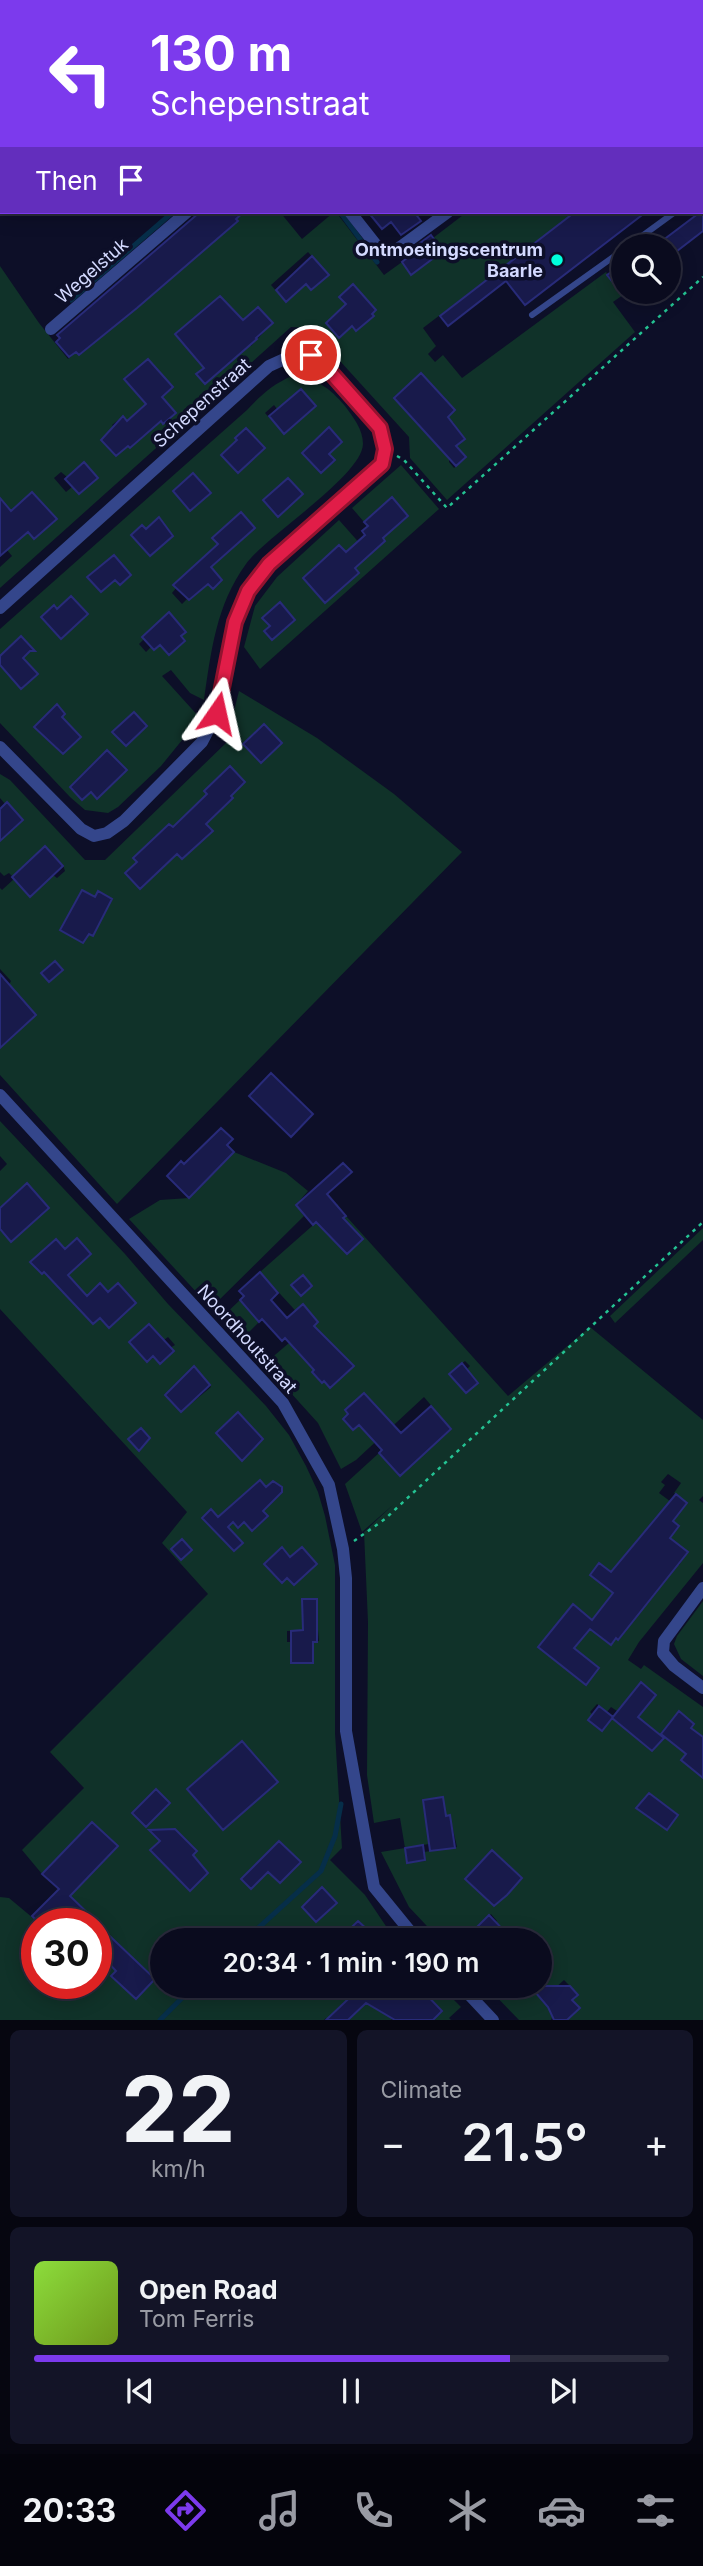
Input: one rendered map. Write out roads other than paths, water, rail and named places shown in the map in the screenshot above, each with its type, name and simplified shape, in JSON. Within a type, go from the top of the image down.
[{"type":"street","name":"Wegelstuk","points":[[51,329],[185,214]]},
{"type":"street","points":[[352,214],[376,245],[392,253],[445,214]]},
{"type":"street","name":"Schepenstraat","points":[[0,608],[269,366],[291,356],[311,355],[324,365],[380,428],[385,449],[382,464],[269,564],[248,591],[235,622],[217,713],[202,742],[124,821],[107,833],[94,836],[81,829],[0,747]]},
{"type":"street","name":"Noordhoutstraat","points":[[0,1095],[283,1403],[329,1485],[343,1549],[346,1578],[346,1731],[373,1887],[407,1928]]},
{"type":"street","points":[[703,1588],[664,1641],[663,1653],[674,1666],[703,1688]]},
{"type":"street","points":[[472,1998],[493,2020]]},
{"type":"lane","points":[[644,234],[672,214]]},
{"type":"lane","points":[[532,316],[611,258]]},
{"type":"waterway","points":[[71,300],[171,214]]},
{"type":"waterway","points":[[341,214],[377,262]]},
{"type":"waterway","points":[[258,1928],[321,1871],[335,1836],[341,1804]]},
{"type":"waterway","points":[[160,2020],[182,1998]]},
{"type":"place","name":"Ontmoetingscentrum Baarle","points":[[557,260]]}]
